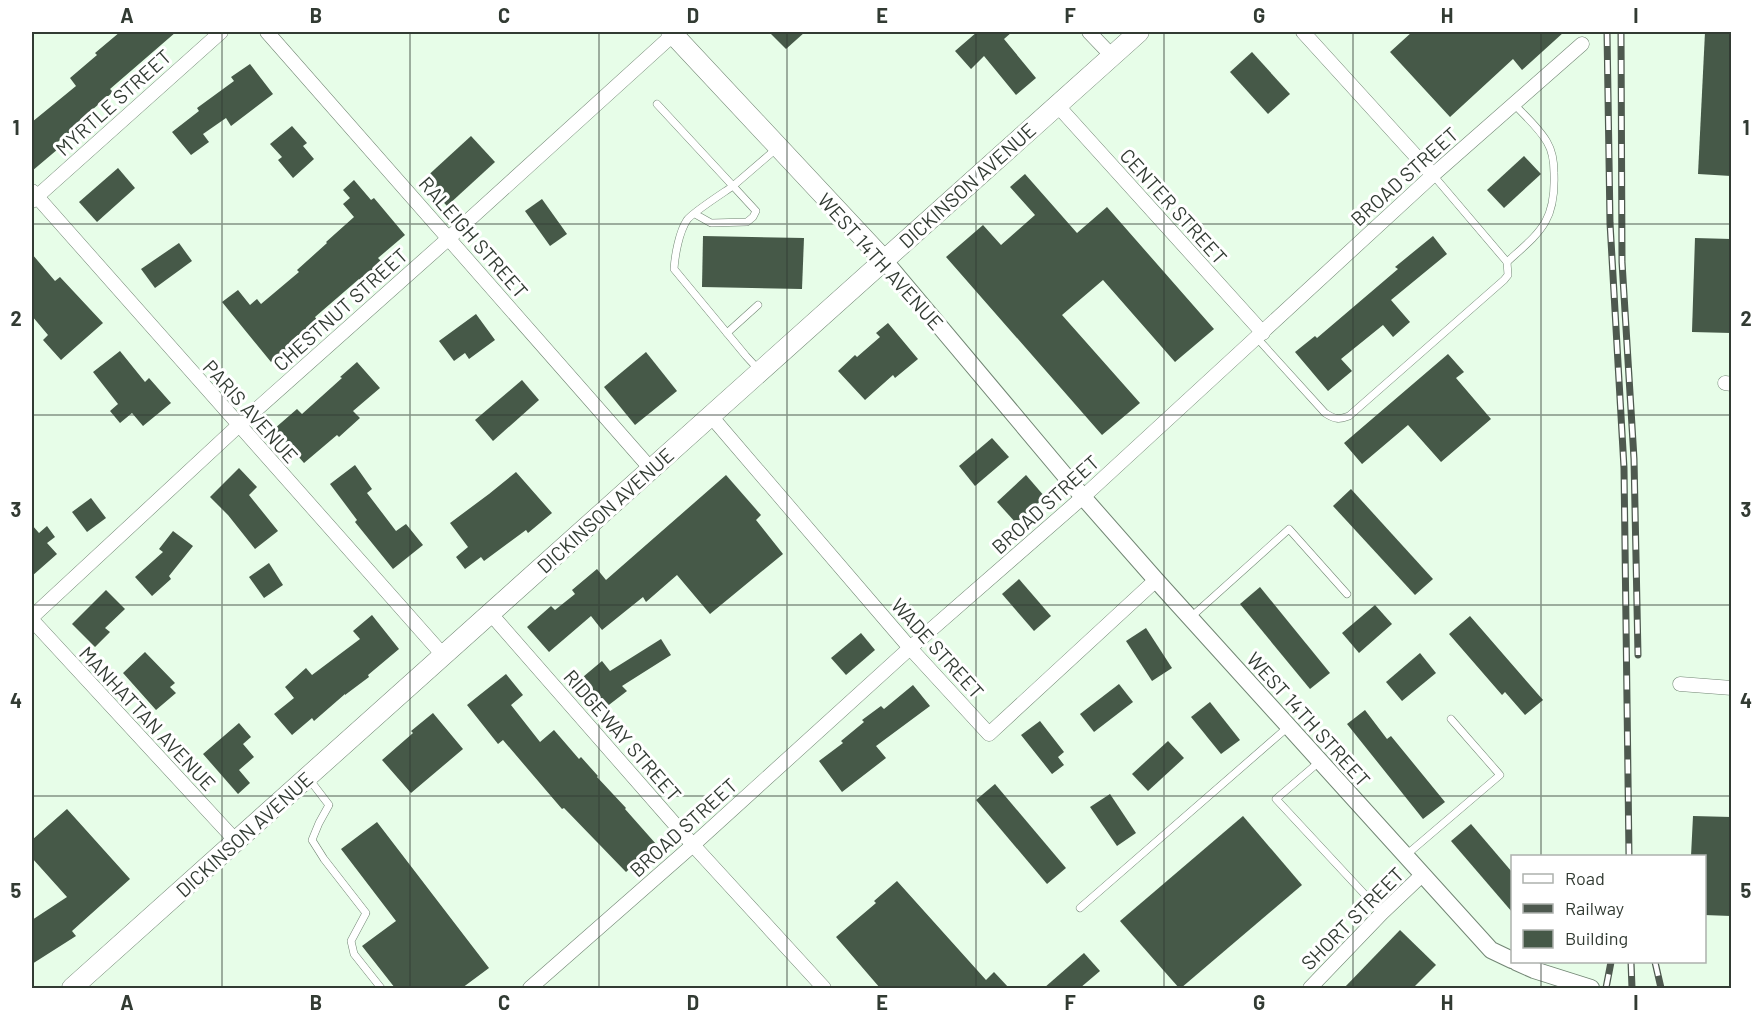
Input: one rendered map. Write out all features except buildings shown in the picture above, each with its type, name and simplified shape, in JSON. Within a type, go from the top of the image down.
[{"type":"main road","name":"WEST 14TH AVENUE","points":[[673,32],[884,260]]},
{"type":"main road","name":"DICKINSON AVENUE","points":[[76,987],[307,777],[1139,32]]},
{"type":"street","name":"MYRTLE STREET","points":[[33,196],[221,32]]},
{"type":"street","name":"RALEIGH STREET","points":[[267,32],[651,469]]},
{"type":"street","name":"CHESTNUT STREET","points":[[32,618],[238,426],[449,238],[673,32]]},
{"type":"street","points":[[1089,32],[1112,56]]},
{"type":"street","points":[[1304,32],[1433,175]]},
{"type":"street","name":"BROAD STREET","points":[[530,988],[693,845],[910,648],[1083,497],[1433,175],[1582,44]]},
{"type":"street","name":"CENTER STREET","points":[[1057,105],[1260,336]]},
{"type":"street","name":"PARIS AVENUE","points":[[33,196],[443,655]]},
{"type":"street","name":"WEST 14TH AVENUE","points":[[884,260],[1083,497]]},
{"type":"street","name":"WADE STREET","points":[[710,415],[910,648],[989,734],[1156,580]]},
{"type":"street","name":"WEST 14TH STREET","points":[[1083,497],[1319,762],[1491,950],[1511,960]]},
{"type":"street","name":"RIDGEWAY STREET","points":[[490,614],[693,845],[824,988]]},
{"type":"street","name":"MANHATTAN AVENUE","points":[[32,618],[236,841]]},
{"type":"street","points":[[1680,684],[1731,688]]},
{"type":"street","name":"SHORT STREET","points":[[1310,988],[1422,875]]},
{"type":"street","name":"WEST 14TH STREET","points":[[1518,963],[1591,988]]},
{"type":"lane","points":[[657,104],[756,211],[747,222],[711,223],[695,213]]},
{"type":"lane","points":[[1507,262],[1537,236],[1547,221],[1555,196],[1554,160],[1547,141],[1514,104]]},
{"type":"lane","points":[[760,371],[674,269],[676,250],[688,219],[733,186],[778,148]]},
{"type":"lane","points":[[1260,336],[1325,413],[1332,418],[1340,419],[1350,416],[1504,280],[1508,275],[1507,262],[1433,175]]},
{"type":"lane","points":[[726,333],[758,305]]},
{"type":"lane","points":[[1190,618],[1289,529],[1347,594]]},
{"type":"lane","points":[[1405,856],[1500,775],[1451,719]]},
{"type":"lane","points":[[1080,908],[1288,727]]},
{"type":"lane","points":[[1319,762],[1276,799],[1382,913]]},
{"type":"lane","points":[[307,777],[329,805],[312,840],[366,913],[351,941],[354,954],[381,988]]},
{"type":"railway","points":[[1607,32],[1610,223],[1624,468],[1629,855]]},
{"type":"railway","points":[[1621,32],[1622,262],[1634,459],[1638,655]]},
{"type":"railway","points":[[1606,988],[1611,963]]},
{"type":"railway","points":[[1631,963],[1632,988]]},
{"type":"railway","points":[[1655,963],[1661,988]]}]
